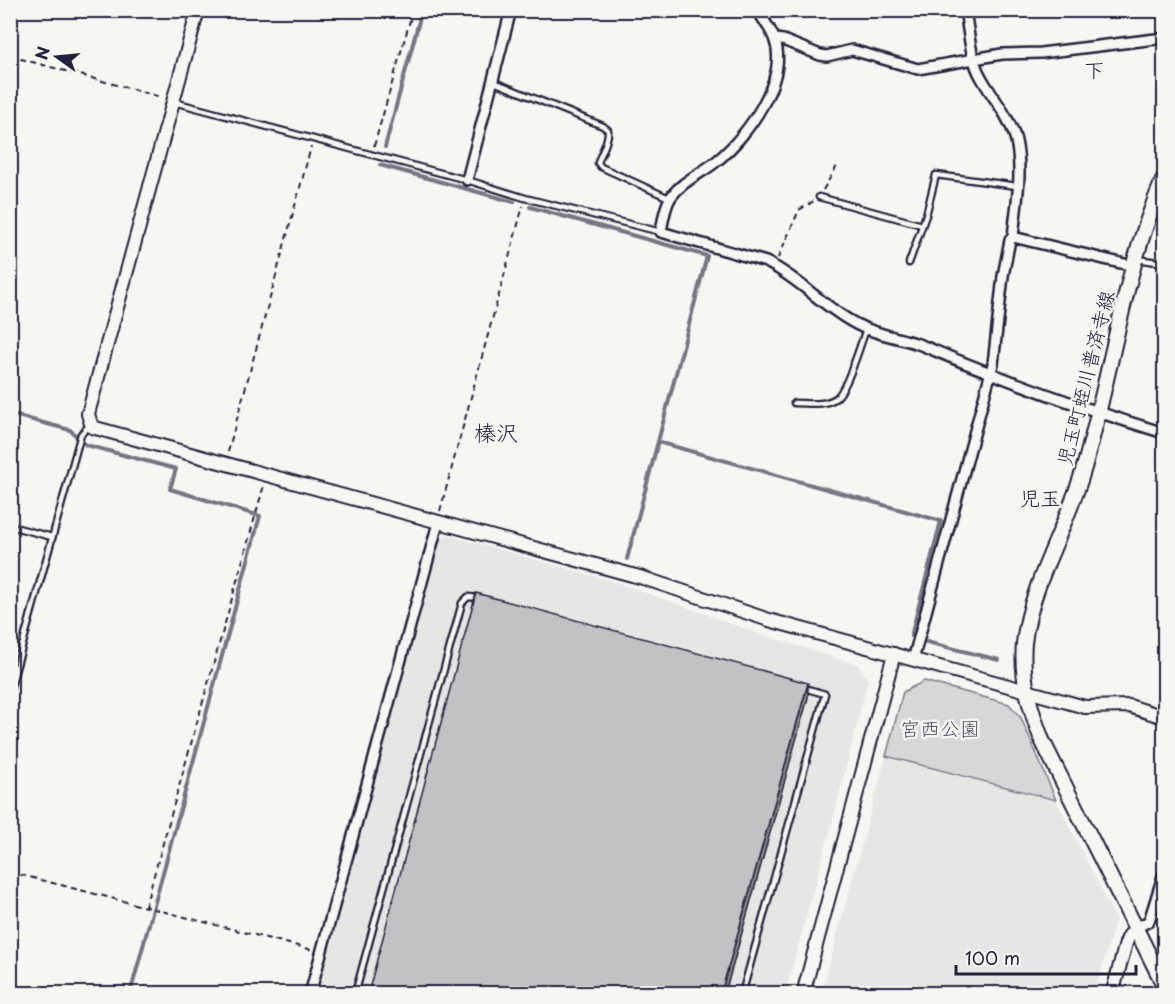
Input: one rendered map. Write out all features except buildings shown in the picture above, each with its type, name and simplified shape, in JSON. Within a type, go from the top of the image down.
[{"type":"main road","name":"児玉町蛭川普済寺線","points":[[1164,178],[1134,262],[1120,314],[1099,412],[1076,492],[1030,612],[1024,645],[1026,690],[1042,741],[1164,985]]},
{"type":"street","points":[[198,10],[88,414],[90,425],[97,430],[643,578],[769,620],[1085,707],[1129,706],[1164,717]]},
{"type":"street","points":[[467,180],[511,10]]},
{"type":"street","points":[[757,10],[775,39],[775,79],[748,129],[717,162],[683,184],[670,199],[661,231],[766,262],[846,318],[866,329],[919,345],[990,373],[1164,433]]},
{"type":"street","points":[[913,660],[990,373],[1003,276],[1010,240],[1013,237],[1019,186],[1014,132],[1002,108],[980,76],[974,58],[965,10]]},
{"type":"street","points":[[775,39],[820,55],[827,56],[852,50],[918,69],[1002,54],[1041,53],[1164,38]]},
{"type":"street","points":[[1013,237],[1134,262]]},
{"type":"street","points":[[310,993],[438,523]]},
{"type":"street","points":[[803,993],[894,654]]},
{"type":"street","points":[[1112,993],[1129,936],[1136,928],[1149,921],[1164,873]]},
{"type":"lane","points":[[494,82],[603,126],[608,130],[609,136],[598,163],[601,167],[670,199]]},
{"type":"lane","points":[[174,102],[372,154],[525,198],[661,231]]},
{"type":"lane","points":[[909,263],[936,175],[1019,186]]},
{"type":"lane","points":[[819,197],[922,225]]},
{"type":"lane","points":[[1134,262],[1164,263]]},
{"type":"lane","points":[[794,403],[824,403],[836,398],[845,385],[866,329]]},
{"type":"lane","points":[[10,690],[81,434],[90,425]]},
{"type":"lane","points":[[10,526],[52,537]]},
{"type":"lane","points":[[355,993],[462,603],[468,597],[487,600]]},
{"type":"lane","points":[[742,993],[825,694],[803,688]]},
{"type":"path","points":[[372,154],[413,10]]},
{"type":"path","points":[[10,56],[174,102]]},
{"type":"path","points":[[225,465],[313,139]]},
{"type":"path","points":[[774,266],[799,210],[819,197],[837,166]]},
{"type":"path","points":[[438,523],[525,198]]},
{"type":"path","points":[[146,907],[267,476]]},
{"type":"path","points":[[10,872],[322,952]]},
{"type":"shaded area","points":[[447,535],[619,583],[754,632],[858,665],[868,680],[831,827],[785,993],[317,994],[440,541]]},
{"type":"shaded area","points":[[886,756],[1056,800],[1116,919],[1095,993],[821,994]]},
{"type":"green space","name":"宮西公園","points":[[924,681],[1009,704],[1021,718],[1056,800],[886,756],[903,692]]},
{"type":"waterway","points":[[385,147],[422,10]]},
{"type":"waterway","points":[[380,165],[514,202]]},
{"type":"waterway","points":[[530,207],[707,256],[627,559]]},
{"type":"waterway","points":[[10,414],[70,430],[86,445],[176,469],[170,489],[260,516],[130,994]]},
{"type":"waterway","points":[[658,442],[941,521],[911,636]]},
{"type":"waterway","points":[[927,642],[999,660]]},
{"type":"district","name":"下","points":[[1094,69]]},
{"type":"district","name":"榛沢","points":[[496,431]]},
{"type":"district","name":"児玉","points":[[1040,497]]}]
